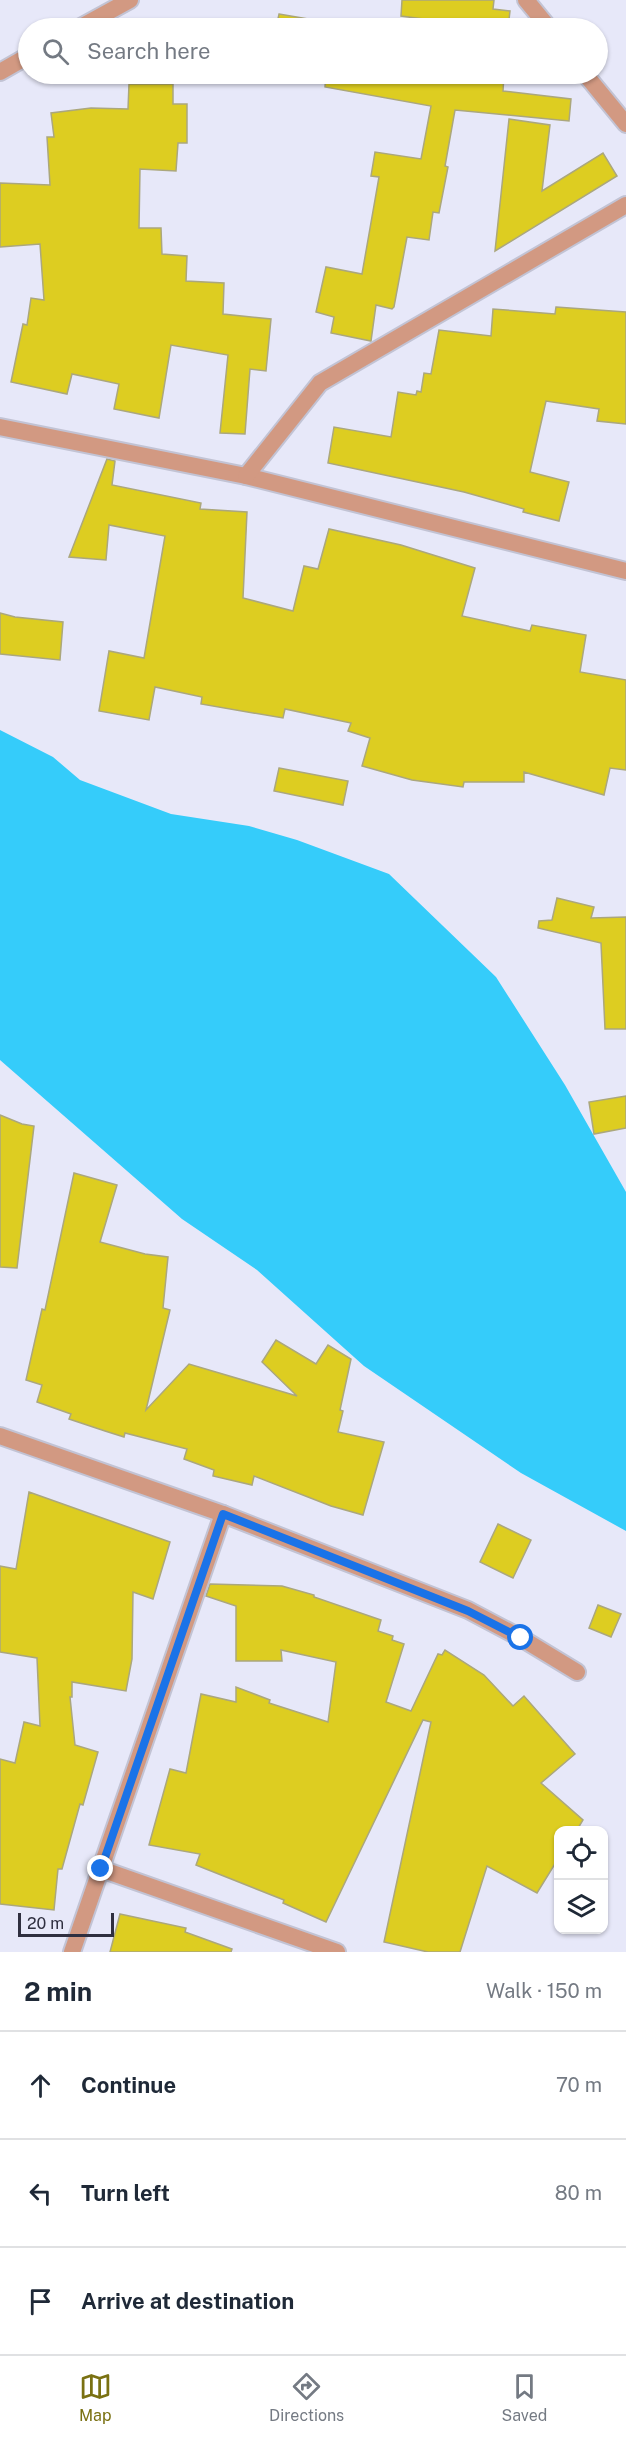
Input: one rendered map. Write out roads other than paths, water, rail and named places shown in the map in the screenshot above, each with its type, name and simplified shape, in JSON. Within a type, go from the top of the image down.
[{"type":"street","points":[[97,18],[130,0]]},
{"type":"street","points":[[526,0],[541,18]]},
{"type":"street","points":[[0,72],[18,62]]},
{"type":"street","points":[[593,84],[626,124]]},
{"type":"street","points":[[246,476],[320,383],[626,205]]},
{"type":"street","points":[[0,427],[246,476],[626,571]]},
{"type":"street","points":[[0,1436],[223,1514],[468,1611],[521,1638],[577,1672]]},
{"type":"street","points":[[72,1952],[223,1514]]},
{"type":"street","points":[[101,1869],[337,1952]]},
{"type":"water","points":[[0,730],[53,757],[80,780],[171,814],[249,826],[297,840],[389,874],[496,977],[565,1085],[626,1192],[626,1531],[521,1473],[364,1366],[257,1270],[182,1219],[0,1060]]}]
